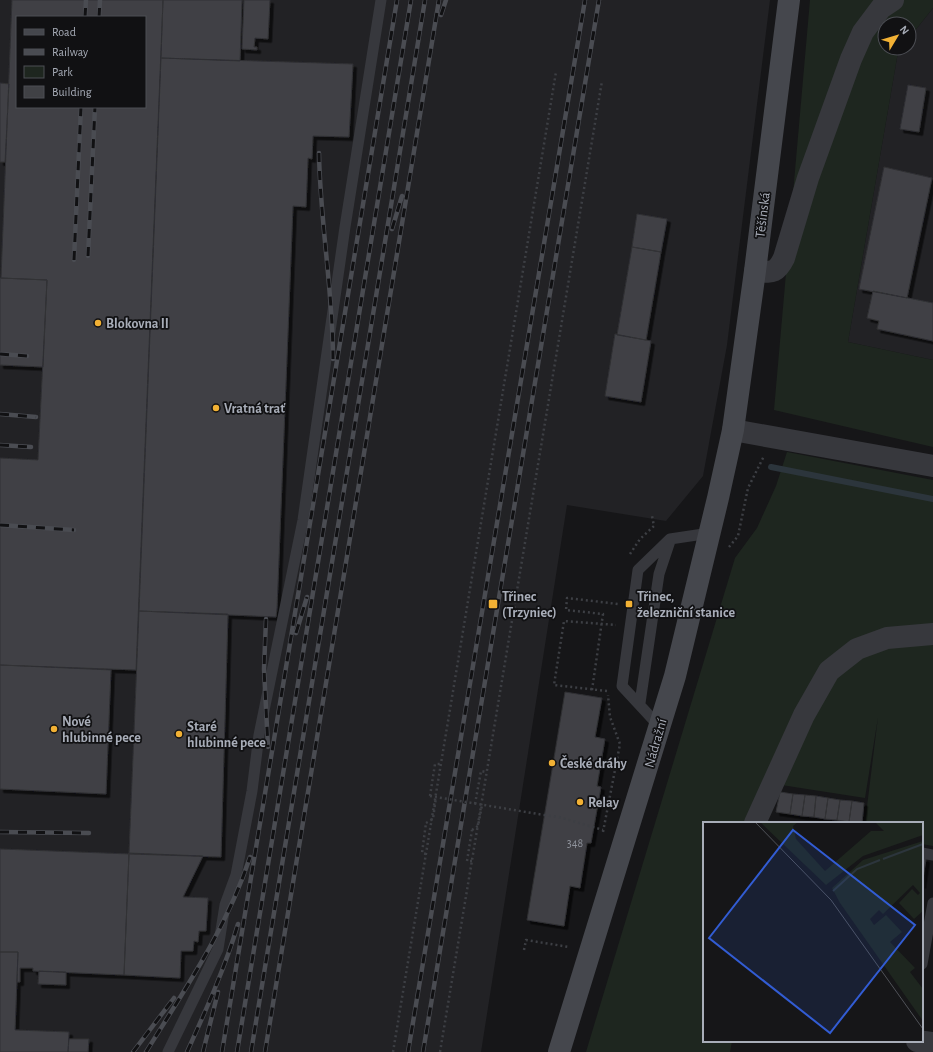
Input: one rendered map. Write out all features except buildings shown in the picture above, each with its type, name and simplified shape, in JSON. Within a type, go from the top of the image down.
[{"type":"main road","name":"Těšínská","points":[[733,430],[755,271],[789,0]]},
{"type":"main road","name":"Nádražní","points":[[559,1052],[675,676],[710,533],[733,430]]},
{"type":"street","points":[[755,271],[772,272],[779,268],[784,258],[808,178],[850,59],[863,32],[881,8],[893,0]]},
{"type":"street","points":[[733,430],[933,466]]},
{"type":"street","points":[[755,822],[804,715],[829,672],[857,649],[887,638],[933,634]]},
{"type":"street","points":[[923,1042],[933,1043]]},
{"type":"lane","points":[[168,1052],[218,949],[221,938],[225,905],[236,875],[252,791],[259,736],[303,520],[342,250],[381,0]]},
{"type":"lane","points":[[659,726],[640,703],[622,686],[638,570],[670,539],[710,533]]},
{"type":"lane","points":[[640,703],[659,574],[670,539]]},
{"type":"lane","points":[[923,853],[933,855]]},
{"type":"lane","points":[[923,958],[933,903]]},
{"type":"path","points":[[393,1052],[556,72]]},
{"type":"path","points":[[440,1052],[602,81]]},
{"type":"path","points":[[726,550],[738,536],[748,488],[775,437]]},
{"type":"path","points":[[592,690],[603,614],[566,610],[568,598],[621,605]]},
{"type":"path","points":[[608,691],[554,685],[564,621],[618,626]]},
{"type":"path","points":[[441,764],[435,764],[430,796],[559,817],[603,830],[620,744],[610,717],[608,691],[609,684]]},
{"type":"path","points":[[475,804],[481,771],[486,772]]},
{"type":"path","points":[[426,854],[422,853],[426,823],[433,819],[436,797]]},
{"type":"path","points":[[472,861],[467,861],[472,830],[478,826],[482,805]]},
{"type":"path","points":[[524,950],[526,940],[569,947]]},
{"type":"shaded area","points":[[0,0],[770,0],[727,345],[703,476],[666,521],[567,505],[481,1052],[0,1052]]},
{"type":"shaded area","points":[[933,8],[933,360],[848,342],[897,56],[917,56],[917,28]]},
{"type":"green space","points":[[810,0],[933,0],[933,8],[917,28],[917,16],[877,16],[877,56],[897,56],[848,342],[933,360],[933,447],[774,410]]},
{"type":"green space","points":[[787,452],[933,480],[933,846],[923,844],[923,822],[865,822],[878,717],[865,798],[775,784],[764,822],[703,822],[703,1042],[732,1042],[730,1052],[586,1052],[735,558],[757,528],[776,486]]},
{"type":"waterway","points":[[771,467],[933,499]]},
{"type":"railway","points":[[85,16],[86,0]]},
{"type":"railway","points":[[99,16],[100,0]]},
{"type":"railway","points":[[222,1052],[397,0]]},
{"type":"railway","points":[[237,1052],[411,0]]},
{"type":"railway","points":[[251,1052],[425,0]]},
{"type":"railway","points":[[265,1052],[439,0]]},
{"type":"railway","points":[[441,15],[446,0]]},
{"type":"railway","points":[[408,1052],[585,0]]},
{"type":"railway","points":[[423,1052],[599,0]]},
{"type":"railway","points":[[74,260],[81,108]]},
{"type":"railway","points":[[88,256],[95,108]]},
{"type":"railway","points":[[319,153],[331,307],[333,359]]},
{"type":"railway","points":[[392,229],[402,196]]},
{"type":"railway","points":[[0,354],[27,356]]},
{"type":"railway","points":[[0,414],[36,417]]},
{"type":"railway","points":[[0,445],[31,447]]},
{"type":"railway","points":[[0,525],[74,530]]},
{"type":"railway","points":[[296,633],[307,597]]},
{"type":"railway","points":[[266,619],[264,669],[268,747]]},
{"type":"railway","points":[[0,832],[89,833]]},
{"type":"railway","points":[[146,1052],[204,958],[230,909],[250,857]]},
{"type":"railway","points":[[187,1052],[221,973],[238,924]]},
{"type":"railway","points":[[203,1052],[218,992]]},
{"type":"railway","points":[[133,1052],[174,998]]},
{"type":"place","name":"Blokovna II","points":[[98,323]]},
{"type":"place","name":"Vratná trať","points":[[216,408]]},
{"type":"place","name":"Třinec (Trzyniec)","points":[[493,604]]},
{"type":"place","name":"Třinec, železniční stanice","points":[[629,604]]},
{"type":"place","name":"Nové hlubinné pece","points":[[54,729]]},
{"type":"place","name":"Staré hlubinné pece","points":[[179,734]]},
{"type":"place","name":"České dráhy","points":[[552,763]]},
{"type":"place","name":"Relay","points":[[580,802]]}]
